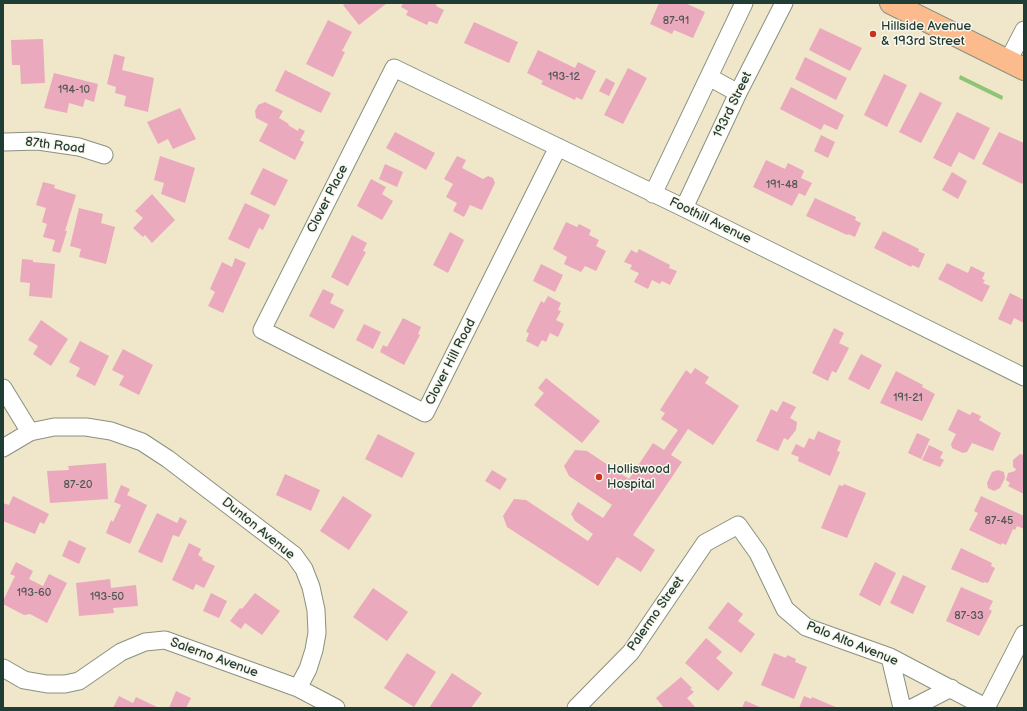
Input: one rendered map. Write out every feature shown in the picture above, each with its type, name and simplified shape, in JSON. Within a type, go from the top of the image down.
[{"type":"main road","points":[[891,3],[1016,65]]},
{"type":"street","points":[[653,194],[744,3]]},
{"type":"street","name":"193rd Street","points":[[684,208],[738,93],[784,3]]},
{"type":"street","points":[[1016,65],[1024,30]]},
{"type":"street","name":"Foothill Avenue","points":[[394,68],[684,208],[1024,377]]},
{"type":"street","name":"Clover Place","points":[[262,330],[394,68]]},
{"type":"street","points":[[709,76],[738,93]]},
{"type":"street","name":"87th Road","points":[[4,145],[38,141],[79,148],[104,155]]},
{"type":"street","name":"Clover Hill Road","points":[[262,330],[425,413],[558,147]]},
{"type":"street","points":[[3,388],[30,432],[3,448]]},
{"type":"street","name":"Dunton Avenue","points":[[30,432],[54,428],[86,426],[111,431],[142,442],[168,458],[294,555],[304,569],[311,588],[316,610],[317,633],[314,650],[308,669],[298,688]]},
{"type":"street","name":"Palo Alto Avenue","points":[[738,525],[758,553],[785,610],[806,627],[890,657],[987,708]]},
{"type":"street","name":"Palermo Street","points":[[576,708],[631,652],[705,543],[738,525]]},
{"type":"street","points":[[987,708],[1024,634]]},
{"type":"street","name":"Salerno Avenue","points":[[3,668],[24,680],[47,684],[65,684],[79,680],[121,652],[145,642],[166,640],[298,688],[336,708]]},
{"type":"street","points":[[890,657],[902,708]]},
{"type":"street","points":[[912,708],[951,688]]},
{"type":"green space","points":[[960,75],[1003,96],[1002,100],[959,79]]},
{"type":"building","points":[[346,3],[387,3],[359,25],[343,5]]},
{"type":"building","points":[[403,3],[437,3],[436,6],[444,10],[437,24],[429,21],[427,25],[406,15],[408,11],[401,7]]},
{"type":"building","points":[[659,3],[685,3],[705,12],[693,38],[674,30],[672,34],[650,24]]},
{"type":"building","points":[[328,20],[352,32],[342,51],[345,52],[333,77],[306,64]]},
{"type":"building","points":[[474,22],[518,42],[509,63],[464,43]]},
{"type":"building","points":[[820,28],[862,48],[850,71],[809,50]]},
{"type":"building","points":[[43,39],[45,83],[21,84],[20,65],[12,65],[11,40]]},
{"type":"building","points":[[538,50],[575,68],[578,62],[596,71],[582,100],[576,97],[575,100],[541,84],[543,81],[527,73]]},
{"type":"building","points":[[114,54],[125,57],[122,70],[154,78],[148,112],[124,106],[126,96],[115,93],[116,87],[107,84]]},
{"type":"building","points":[[805,57],[847,78],[836,100],[795,79]]},
{"type":"building","points":[[628,68],[647,78],[623,124],[604,115]]},
{"type":"building","points":[[285,70],[331,93],[321,113],[275,91]]},
{"type":"building","points":[[54,73],[98,84],[94,102],[85,99],[83,107],[69,103],[67,113],[44,108]]},
{"type":"building","points":[[884,74],[907,85],[887,127],[864,115]]},
{"type":"building","points":[[606,78],[615,83],[609,96],[599,91]]},
{"type":"building","points":[[791,87],[844,115],[837,130],[824,124],[821,130],[780,109]]},
{"type":"building","points":[[920,92],[942,103],[921,143],[899,132]]},
{"type":"building","points":[[265,102],[283,111],[279,118],[289,124],[288,125],[298,131],[299,128],[305,131],[300,140],[304,142],[295,160],[259,141],[268,124],[256,118],[255,111],[258,105]]},
{"type":"building","points":[[180,108],[196,139],[173,149],[168,139],[158,144],[147,122]]},
{"type":"building","points":[[957,112],[990,128],[974,160],[959,152],[951,167],[933,158]]},
{"type":"building","points":[[395,132],[435,153],[426,170],[386,148]]},
{"type":"building","points":[[999,132],[1024,143],[1024,180],[1022,184],[982,164]]},
{"type":"building","points":[[821,135],[835,142],[828,158],[814,151]]},
{"type":"building","points":[[160,156],[195,168],[185,203],[161,194],[164,183],[154,180]]},
{"type":"building","points":[[457,156],[466,160],[462,168],[483,179],[488,176],[493,178],[495,183],[482,210],[470,205],[464,217],[453,211],[457,203],[446,197],[453,184],[444,179]]},
{"type":"building","points":[[766,160],[785,169],[788,163],[804,171],[801,178],[812,183],[805,196],[799,193],[792,206],[753,187]]},
{"type":"building","points":[[385,164],[403,172],[397,187],[379,179]]},
{"type":"building","points":[[263,168],[288,180],[275,206],[250,194]]},
{"type":"building","points":[[952,172],[967,181],[958,199],[942,190]]},
{"type":"building","points":[[371,179],[386,187],[382,194],[393,201],[382,220],[357,206]]},
{"type":"building","points":[[43,182],[55,185],[54,188],[76,195],[60,253],[52,251],[55,240],[43,237],[47,224],[42,222],[46,208],[36,205]]},
{"type":"building","points":[[152,194],[175,220],[152,243],[145,235],[143,237],[133,228],[143,218],[135,211]]},
{"type":"building","points":[[815,198],[856,217],[855,220],[861,223],[855,237],[848,234],[847,235],[806,216]]},
{"type":"building","points":[[245,203],[270,215],[263,230],[259,228],[249,249],[228,239]]},
{"type":"building","points":[[79,208],[103,214],[101,223],[115,227],[106,264],[79,257],[81,249],[70,246]]},
{"type":"building","points":[[566,222],[577,227],[579,224],[591,230],[589,235],[599,240],[596,246],[606,251],[596,271],[585,266],[581,272],[564,264],[567,257],[553,249]]},
{"type":"building","points":[[883,231],[919,249],[918,251],[925,254],[919,268],[912,265],[911,267],[874,248]]},
{"type":"building","points":[[450,232],[464,240],[448,273],[433,265]]},
{"type":"building","points":[[352,235],[367,243],[363,251],[366,252],[348,286],[331,277]]},
{"type":"building","points":[[639,249],[670,265],[669,268],[677,271],[670,285],[662,281],[660,284],[652,280],[648,289],[634,282],[639,273],[630,269],[632,265],[624,262],[631,250],[637,253]]},
{"type":"building","points":[[235,258],[246,263],[223,313],[208,306],[215,292],[210,289],[222,262],[232,267]]},
{"type":"building","points":[[22,259],[33,260],[33,262],[55,264],[52,298],[29,296],[30,283],[20,282]]},
{"type":"building","points":[[947,263],[968,273],[971,266],[985,273],[982,279],[985,280],[983,283],[990,286],[982,302],[938,279]]},
{"type":"building","points":[[541,264],[563,275],[555,292],[533,281]]},
{"type":"building","points":[[323,289],[334,294],[330,303],[344,310],[334,329],[309,316]]},
{"type":"building","points":[[1010,293],[1024,300],[1024,323],[1014,318],[1011,325],[998,319]]},
{"type":"building","points":[[548,296],[561,303],[558,310],[561,311],[556,320],[564,324],[558,337],[550,333],[546,342],[542,340],[538,347],[526,341],[529,333],[526,332],[541,301],[544,303]]},
{"type":"building","points":[[403,318],[421,327],[418,334],[420,335],[404,365],[380,352],[383,345],[387,347]]},
{"type":"building","points":[[41,320],[68,339],[51,366],[33,354],[38,346],[28,340]]},
{"type":"building","points":[[364,324],[381,332],[373,349],[356,340]]},
{"type":"building","points":[[834,328],[844,333],[839,343],[849,348],[836,373],[832,371],[828,381],[812,373]]},
{"type":"building","points":[[80,341],[109,356],[95,386],[76,376],[80,368],[69,362]]},
{"type":"building","points":[[123,349],[153,365],[139,395],[119,385],[124,376],[112,370]]},
{"type":"building","points":[[861,354],[882,365],[869,390],[848,379]]},
{"type":"building","name":"Holliswood Hospital","points":[[695,368],[709,377],[705,383],[739,406],[713,445],[688,429],[671,455],[682,462],[633,535],[655,550],[641,572],[617,557],[598,586],[507,527],[503,516],[514,499],[526,500],[588,541],[593,534],[575,521],[571,514],[578,502],[603,518],[612,505],[569,476],[564,466],[575,450],[587,451],[629,479],[653,443],[664,450],[678,430],[661,419],[665,413],[660,410],[686,370],[691,374]]},
{"type":"building","points":[[896,371],[923,385],[922,387],[935,394],[922,421],[880,403]]},
{"type":"building","points":[[546,378],[600,421],[582,443],[534,405],[544,393],[538,388]]},
{"type":"building","points":[[783,401],[796,407],[790,418],[797,422],[796,430],[788,440],[784,438],[778,451],[756,441],[771,409],[777,412]]},
{"type":"building","points":[[958,409],[970,415],[972,412],[981,416],[979,420],[1001,433],[993,451],[972,443],[967,452],[963,453],[952,448],[951,444],[956,434],[948,430]]},
{"type":"building","points":[[818,431],[841,441],[837,451],[840,452],[830,476],[798,461],[799,457],[791,454],[796,444],[804,448],[809,438],[814,440]]},
{"type":"building","points":[[917,433],[930,439],[921,459],[908,453]]},
{"type":"building","points":[[378,434],[415,453],[402,478],[365,459]]},
{"type":"building","points":[[929,445],[943,452],[940,458],[944,460],[940,467],[922,460]]},
{"type":"building","points":[[1020,454],[1024,455],[1024,494],[1008,486],[1010,483],[1006,480],[1008,473],[1015,471],[1016,469],[1013,467],[1013,460]]},
{"type":"building","points":[[106,463],[108,499],[50,503],[47,471],[69,470],[68,466]]},
{"type":"building","points":[[492,470],[507,479],[500,490],[485,481]]},
{"type":"building","points":[[998,470],[1004,472],[1005,478],[1000,488],[994,491],[988,488],[987,483],[992,472]]},
{"type":"building","points":[[285,474],[320,490],[311,511],[276,495]]},
{"type":"building","points":[[844,484],[866,493],[847,538],[821,528],[839,485],[843,486]]},
{"type":"building","points":[[121,485],[130,489],[127,495],[147,505],[130,544],[106,533],[111,520],[113,522],[121,505],[114,502]]},
{"type":"building","points":[[13,496],[49,514],[44,524],[40,522],[35,534],[3,521],[3,503],[9,505]]},
{"type":"building","points":[[343,496],[372,515],[349,550],[320,531]]},
{"type":"building","points":[[981,496],[1024,516],[1024,529],[1017,526],[1015,530],[1013,529],[1006,545],[1002,543],[1001,545],[969,530],[978,513],[974,511]]},
{"type":"building","points":[[157,513],[177,523],[180,517],[187,521],[179,537],[173,535],[162,563],[138,552]]},
{"type":"building","points":[[69,540],[86,548],[79,564],[62,556]]},
{"type":"building","points":[[189,543],[201,549],[198,555],[203,558],[202,560],[215,566],[204,588],[196,584],[193,590],[172,580]]},
{"type":"building","points":[[961,548],[992,563],[991,566],[995,568],[988,583],[983,583],[951,569]]},
{"type":"building","points":[[16,562],[33,571],[29,579],[43,586],[49,574],[67,583],[47,623],[30,614],[24,615],[3,604],[15,576],[10,574]]},
{"type":"building","points":[[875,562],[896,573],[880,606],[859,595]]},
{"type":"building","points":[[903,575],[926,586],[913,614],[890,603]]},
{"type":"building","points":[[110,579],[111,588],[136,585],[138,606],[113,608],[114,613],[79,616],[76,583]]},
{"type":"building","points":[[961,587],[993,601],[989,609],[992,611],[979,636],[946,621]]},
{"type":"building","points":[[373,588],[408,612],[387,641],[353,617]]},
{"type":"building","points":[[211,593],[227,601],[219,618],[203,611]]},
{"type":"building","points":[[255,593],[280,611],[262,635],[245,623],[241,629],[230,621]]},
{"type":"building","points":[[728,602],[743,614],[738,621],[755,634],[741,653],[708,628]]},
{"type":"building","points":[[706,638],[722,652],[716,658],[733,673],[718,691],[685,663]]},
{"type":"building","points":[[407,653],[436,672],[414,707],[384,688]]},
{"type":"building","points":[[774,653],[786,658],[787,655],[796,659],[795,662],[807,667],[794,699],[761,685]]},
{"type":"building","points":[[452,673],[482,693],[471,708],[429,708]]},
{"type":"building","points":[[681,677],[694,692],[687,698],[696,708],[664,708],[656,698]]},
{"type":"building","points":[[176,691],[191,698],[186,708],[169,708]]},
{"type":"building","points":[[119,696],[133,703],[136,697],[159,708],[113,708]]},
{"type":"building","points":[[804,696],[811,699],[812,697],[838,708],[799,708]]},
{"type":"building","points":[[746,701],[762,708],[742,708]]},
{"type":"place","name":"Hillside Avenue & 193rd Street","points":[[873,34]]},
{"type":"place","name":"Holliswood Hospital","points":[[599,477]]}]
